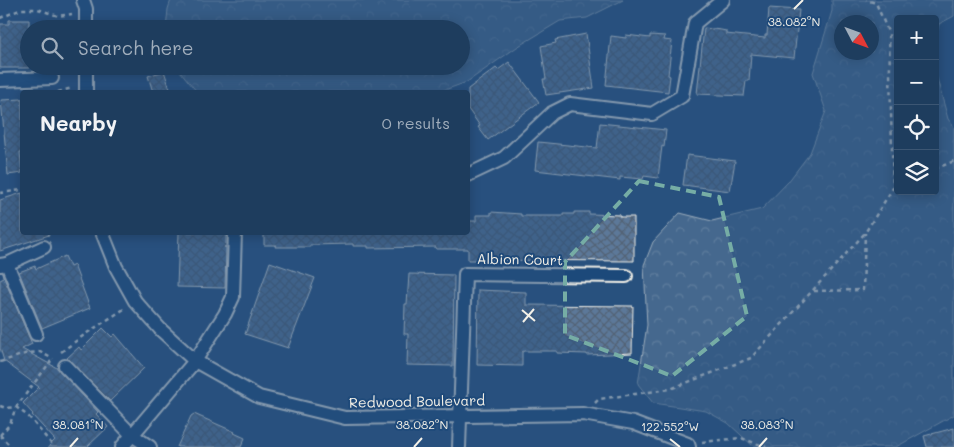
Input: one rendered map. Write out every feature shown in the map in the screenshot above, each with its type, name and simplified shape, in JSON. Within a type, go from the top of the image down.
[{"type":"street","points":[[84,0],[86,20]]},
{"type":"street","points":[[470,174],[504,158],[552,113],[570,104],[652,114],[682,96],[694,22],[723,0]]},
{"type":"street","points":[[82,90],[84,75]]},
{"type":"street","points":[[0,80],[52,78]]},
{"type":"street","name":"Redwood Boulevard","points":[[103,235],[116,267],[135,301],[161,330],[195,361],[259,397],[345,418],[583,414],[633,423],[689,445]]},
{"type":"street","points":[[122,447],[195,361],[225,314],[233,297],[235,235]]},
{"type":"street","points":[[36,334],[3,264],[44,247]]},
{"type":"street","name":"Albion Court","points":[[460,416],[465,274],[626,276]]},
{"type":"street","points":[[65,366],[132,434],[150,447]]},
{"type":"street","points":[[459,447],[460,416]]},
{"type":"path","points":[[583,414],[599,399],[670,388],[751,358],[865,233],[893,188],[889,34],[877,2],[866,0]]},
{"type":"path","points":[[0,18],[22,9],[38,9],[58,16],[73,14]]},
{"type":"path","points":[[939,167],[954,161]]},
{"type":"path","points":[[0,193],[20,190]]},
{"type":"path","points":[[814,291],[863,290],[865,233]]},
{"type":"path","points":[[0,362],[28,353],[40,352],[53,359]]},
{"type":"path","points":[[0,406],[6,408],[16,407],[29,418],[54,447]]},
{"type":"path","points":[[0,435],[11,447]]},
{"type":"path","points":[[689,445],[741,438],[766,447]]},
{"type":"highlighted area","points":[[639,181],[719,197],[747,316],[672,376],[565,335],[565,262]]},
{"type":"green space","points":[[171,0],[623,0],[587,18],[560,21],[517,47],[467,82],[445,90],[195,90],[183,75],[470,75],[470,20],[167,20]]},
{"type":"green space","points":[[832,0],[954,0],[954,16],[939,24],[939,15],[894,15],[894,195],[939,195],[939,86],[948,119],[954,127],[954,415],[896,447],[754,447],[728,423],[706,411],[653,403],[638,384],[647,325],[644,265],[653,242],[680,213],[712,221],[762,209],[788,182],[810,153],[826,111],[813,73],[832,11]]},
{"type":"building","points":[[769,8],[799,10],[794,58],[751,54],[749,81],[746,81],[744,96],[697,94],[704,28],[726,31],[726,34],[765,38],[765,35],[767,35]]},
{"type":"building","points":[[9,20],[20,20],[20,68],[0,68],[0,24],[9,24]]},
{"type":"building","points":[[586,34],[594,88],[546,95],[543,79],[546,79],[541,46],[556,43],[555,40]]},
{"type":"building","points":[[626,35],[650,38],[650,35],[665,36],[664,40],[672,41],[668,92],[606,85],[611,36],[626,38]]},
{"type":"building","points":[[509,62],[539,102],[488,140],[470,112],[470,90],[468,89],[496,68],[498,70]]},
{"type":"building","points":[[165,75],[170,90],[152,90],[148,76]]},
{"type":"building","points":[[20,99],[20,173],[8,175],[1,100]]},
{"type":"building","points":[[600,123],[666,130],[658,178],[644,176],[643,179],[620,177],[620,180],[535,170],[538,142],[597,148]]},
{"type":"building","points":[[687,155],[735,161],[730,191],[683,185]]},
{"type":"building","points":[[20,194],[20,235],[49,235],[0,251],[0,200]]},
{"type":"building","points":[[491,212],[521,214],[521,216],[563,216],[563,214],[574,214],[574,212],[589,212],[589,214],[634,217],[634,261],[468,260],[468,249],[436,249],[436,247],[368,248],[368,246],[353,246],[353,244],[310,245],[310,247],[275,247],[276,245],[264,245],[264,235],[470,235],[470,221],[476,221],[476,215],[491,215]]},
{"type":"building","points":[[179,235],[226,235],[225,288],[177,287]]},
{"type":"building","points":[[65,256],[70,267],[74,265],[90,308],[42,328],[19,272],[35,266],[36,269]]},
{"type":"building","points":[[270,262],[315,278],[288,348],[245,334]]},
{"type":"building","points":[[409,274],[454,275],[453,366],[407,365],[408,334],[404,334]]},
{"type":"building","points":[[4,278],[32,344],[22,349],[57,368],[98,412],[96,414],[108,427],[87,447],[48,447],[55,440],[23,403],[39,387],[4,361],[0,348],[0,280]]},
{"type":"building","points":[[478,290],[526,292],[526,305],[633,306],[632,353],[587,355],[557,353],[557,351],[524,351],[522,352],[522,366],[477,365]]},
{"type":"building","points":[[103,328],[112,337],[115,334],[144,368],[110,401],[67,358],[79,347],[81,350]]},
{"type":"building","points":[[194,414],[245,438],[241,447],[177,447],[191,416]]},
{"type":"building","points":[[954,428],[954,447],[927,447],[924,436]]}]
